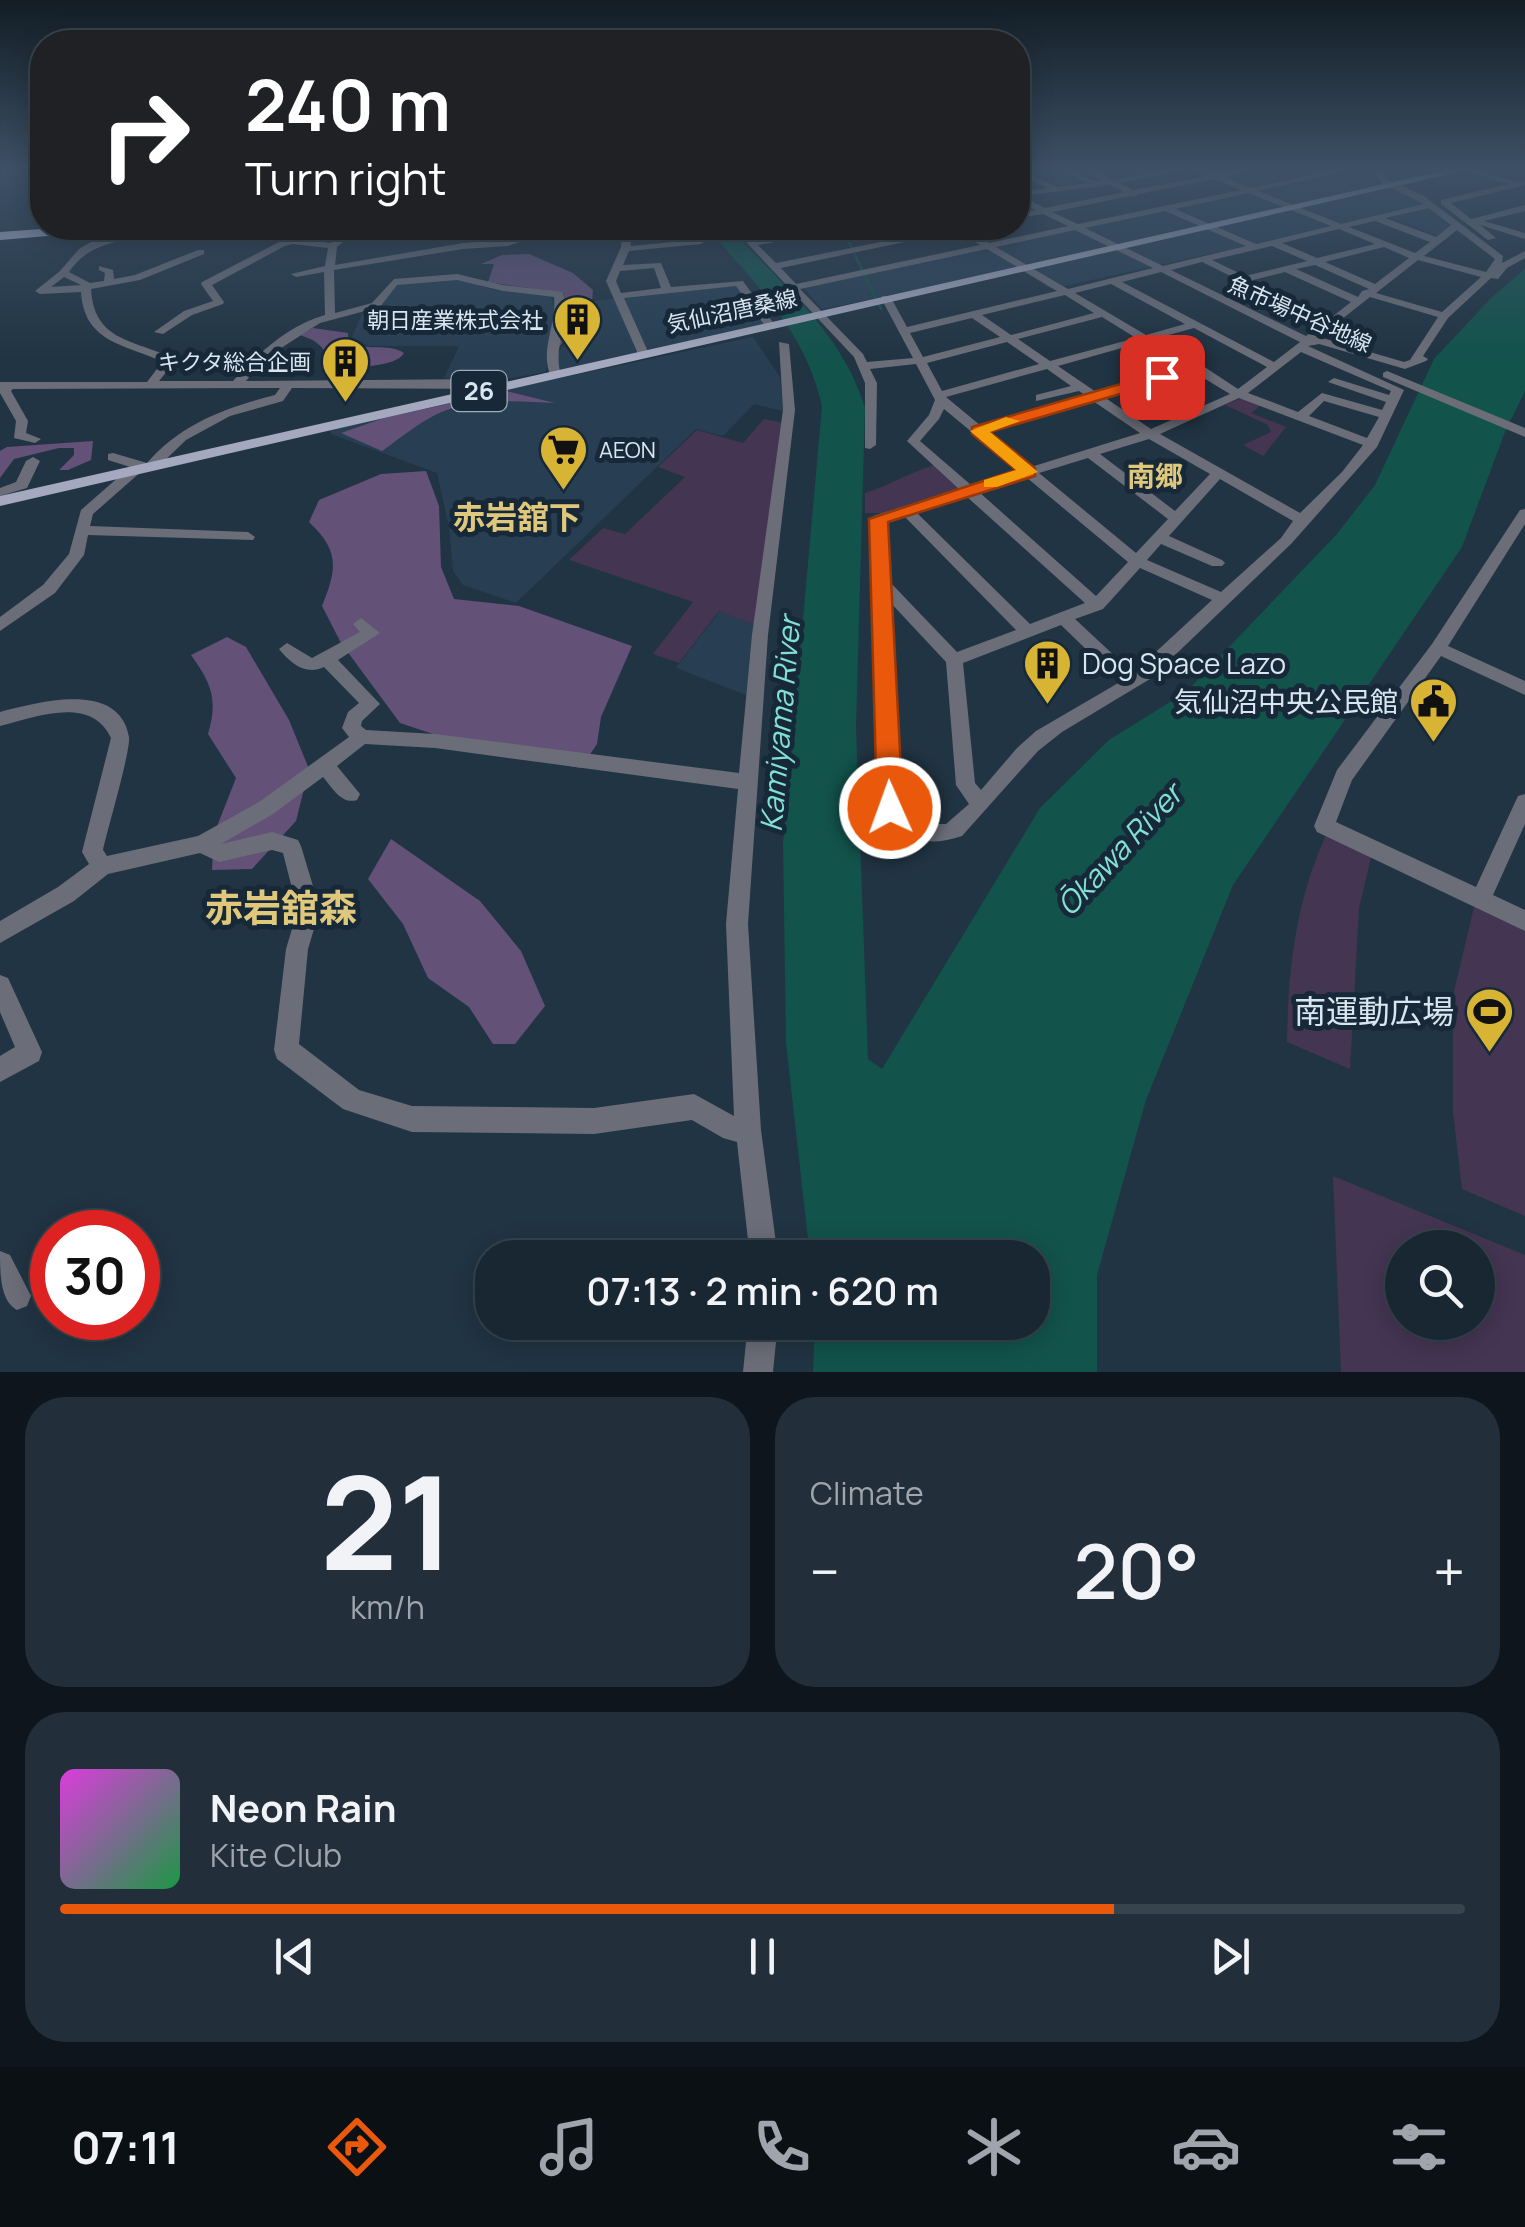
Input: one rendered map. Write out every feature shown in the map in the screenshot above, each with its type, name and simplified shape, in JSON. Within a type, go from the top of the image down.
[{"type":"highway","points":[[0,236],[30,233]]},
{"type":"main road","name":"気仙沼唐桑線","points":[[0,501],[1193,231]]},
{"type":"street","points":[[1030,236],[1055,231]]},
{"type":"street","name":"魚市場中谷地線","points":[[1082,231],[1306,342],[1525,434]]},
{"type":"street","points":[[1221,231],[1256,247]]},
{"type":"street","points":[[903,332],[1323,231]]},
{"type":"street","points":[[1350,231],[1413,256],[1488,276]]},
{"type":"street","points":[[1410,231],[1434,240]]},
{"type":"street","points":[[1306,342],[1397,388],[1372,444],[1331,492],[1300,519],[1286,541],[1167,656],[1132,683],[1072,714],[1032,745],[963,825],[938,835],[907,828],[890,808],[878,519],[1150,434],[1239,394],[1448,231]]},
{"type":"street","points":[[1306,342],[1405,366],[1415,359],[1444,316],[1488,276],[1500,258],[1461,231]]},
{"type":"street","points":[[1484,231],[1510,252],[1525,251]]},
{"type":"street","points":[[102,240],[40,291],[108,286],[201,252]]},
{"type":"street","points":[[176,319],[174,306],[214,294],[206,284],[208,280],[282,244],[293,241],[333,246],[341,240]]},
{"type":"street","points":[[296,274],[514,240]]},
{"type":"street","points":[[625,240],[611,280],[643,354]]},
{"type":"street","points":[[661,240],[664,245]]},
{"type":"street","points":[[625,249],[701,240],[709,252]]},
{"type":"street","points":[[748,240],[864,366],[871,383],[870,445]]},
{"type":"street","points":[[752,244],[776,240]]},
{"type":"street","points":[[776,266],[900,240]]},
{"type":"street","points":[[979,240],[1239,394],[1372,444]]},
{"type":"street","points":[[794,287],[1012,240]]},
{"type":"street","points":[[1274,243],[1316,262],[1365,294]]},
{"type":"street","points":[[1245,280],[1383,244]]},
{"type":"street","points":[[330,316],[325,294],[333,266],[333,246]]},
{"type":"street","points":[[1415,359],[1428,357],[1457,314],[1504,266],[1525,251]]},
{"type":"street","points":[[1204,260],[1332,321]]},
{"type":"street","points":[[615,268],[658,264],[667,290]]},
{"type":"street","points":[[102,268],[110,272],[108,286]]},
{"type":"street","points":[[1287,268],[1334,291]]},
{"type":"street","points":[[62,273],[80,278],[85,288],[86,310],[102,334],[164,358],[166,365],[151,384]]},
{"type":"street","points":[[237,384],[260,357],[330,316],[370,308],[379,302],[389,285],[408,279],[457,277],[503,288],[559,294],[561,304],[551,360],[555,374]]},
{"type":"street","points":[[1113,280],[1274,367]]},
{"type":"street","points":[[618,296],[740,283],[772,325]]},
{"type":"street","points":[[1292,302],[1334,291],[1365,294],[1444,316]]},
{"type":"street","points":[[878,300],[903,332],[939,398],[1137,561],[1224,600]]},
{"type":"street","points":[[160,332],[176,319],[224,312]]},
{"type":"street","points":[[973,314],[1150,434],[1300,519]]},
{"type":"street","points":[[864,366],[917,361],[1103,314]]},
{"type":"street","points":[[939,398],[1193,325]]},
{"type":"street","points":[[762,1240],[748,1130],[737,924],[760,635],[789,410],[783,344]]},
{"type":"street","points":[[978,431],[1196,366]]},
{"type":"street","points":[[1334,382],[1393,400]]},
{"type":"street","points":[[35,439],[20,435],[22,421],[5,385],[504,386]]},
{"type":"street","points":[[0,625],[49,589],[76,555],[86,513],[193,427],[216,414],[279,398],[288,386]]},
{"type":"street","points":[[1040,398],[1081,387]]},
{"type":"street","points":[[1300,417],[1322,397],[1386,416]]},
{"type":"street","points":[[939,398],[936,416],[913,441],[1098,605]]},
{"type":"street","points":[[1090,453],[1176,518]]},
{"type":"street","points":[[114,458],[145,466]]},
{"type":"street","points":[[0,492],[22,485],[33,461]]},
{"type":"street","points":[[954,660],[1098,605],[1218,473]]},
{"type":"street","points":[[906,510],[1027,631]]},
{"type":"street","points":[[1523,522],[1438,648],[1344,776],[1324,826],[1525,921]]},
{"type":"street","points":[[83,530],[248,537]]},
{"type":"street","points":[[1159,537],[1216,563]]},
{"type":"street","points":[[882,584],[954,660],[966,785],[979,802]]},
{"type":"street","points":[[1064,618],[1132,683]]},
{"type":"street","points":[[287,649],[311,666],[372,633],[361,624]]},
{"type":"street","points":[[1438,648],[1525,688]]},
{"type":"street","points":[[326,659],[371,704],[354,717],[351,728],[362,737],[435,741],[748,782]]},
{"type":"street","points":[[0,719],[68,704],[102,710],[115,722],[120,738],[92,852],[102,866]]},
{"type":"street","points":[[0,933],[66,894],[102,866],[202,844],[266,808],[362,737]]},
{"type":"street","points":[[323,764],[350,794]]},
{"type":"street","points":[[1481,899],[1525,802]]},
{"type":"street","points":[[202,844],[220,853],[272,840],[291,846],[306,919],[297,949],[286,1050],[352,1100],[412,1119],[468,1122],[594,1121],[694,1107],[732,1129],[748,1130]]},
{"type":"street","points":[[0,986],[30,1052],[0,1070]]},
{"type":"street","points":[[0,1265],[17,1296]]},
{"type":"street","points":[[758,1372],[761,1340]]},
{"type":"shaded area","points":[[1064,231],[1312,231],[1051,289],[1021,270],[822,309],[802,286]]},
{"type":"shaded area","points":[[529,254],[573,273],[593,290],[592,301],[557,350],[566,320],[564,293],[488,282],[494,264],[481,264],[502,255]]},
{"type":"shaded area","points":[[425,279],[465,280],[494,290],[551,297],[555,310],[546,372],[512,378],[444,378],[459,346],[368,346],[352,337],[364,309],[376,304],[393,285]]},
{"type":"shaded area","points":[[737,285],[769,324],[558,372],[556,356],[594,301]]},
{"type":"shaded area","points":[[313,328],[348,333],[348,343],[355,345],[404,353],[381,365],[346,365],[300,335]]},
{"type":"shaded area","points":[[753,337],[780,377],[783,411],[754,404],[723,436],[696,429],[516,603],[463,585],[453,571],[449,527],[437,473],[331,434],[330,427]]},
{"type":"shaded area","points":[[506,391],[555,403],[463,405],[435,415],[382,451],[341,433],[384,418]]},
{"type":"shaded area","points":[[1242,398],[1261,405],[1251,413],[1286,427],[1263,456],[1243,445],[1271,432],[1268,425],[1225,405]]},
{"type":"shaded area","points":[[764,419],[784,423],[755,625],[719,611],[679,663],[653,654],[693,602],[569,560],[603,528],[625,534],[685,477],[658,467],[697,430],[743,443]]},
{"type":"shaded area","points":[[93,441],[91,460],[68,470],[59,470],[74,455],[74,448],[59,448],[14,459],[0,478],[0,451],[7,447]]},
{"type":"shaded area","points":[[937,464],[960,488],[886,513],[865,513],[865,493]]},
{"type":"shaded area","points":[[426,471],[439,506],[441,567],[454,599],[519,606],[632,646],[601,717],[597,744],[581,768],[490,753],[400,723],[341,643],[322,606],[333,571],[331,552],[309,522],[319,500],[381,474]]},
{"type":"shaded area","points":[[720,611],[755,625],[746,695],[676,668]]},
{"type":"shaded area","points":[[227,637],[246,647],[289,720],[309,769],[296,821],[252,869],[212,870],[214,834],[236,778],[208,734],[213,702],[204,675],[191,655]]},
{"type":"shaded area","points":[[1327,833],[1372,853],[1359,908],[1350,1069],[1287,1042],[1296,935],[1308,884]]},
{"type":"shaded area","points":[[391,839],[480,901],[521,951],[545,1006],[515,1044],[493,1044],[469,1007],[428,978],[403,924],[368,879]]},
{"type":"shaded area","name":"南運動広場","points":[[1475,903],[1525,929],[1525,1216],[1462,1189],[1453,1112],[1453,995]]},
{"type":"shaded area","points":[[1333,1176],[1464,1230],[1385,1230],[1385,1340],[1495,1340],[1495,1243],[1525,1255],[1525,1372],[1341,1372]]},
{"type":"water","name":"Ōkawa River","points":[[717,240],[740,240],[808,311],[842,356],[865,408],[856,727],[868,1059],[882,1069],[1040,808],[1109,740],[1186,692],[1337,534],[1375,485],[1434,359],[1492,297],[1525,269],[1525,391],[1505,432],[1462,547],[1233,885],[1146,1100],[1097,1275],[1097,1372],[813,1372],[814,1340],[1050,1340],[1050,1240],[808,1240],[786,1043],[783,844],[822,406],[804,354],[776,310]]},
{"type":"waterway","points":[[848,240],[881,309]]},
{"type":"slow traffic","points":[[990,484],[1029,472],[978,431],[1012,421]]},
{"type":"place","name":"朝日産業株式会社","points":[[578,362]]},
{"type":"place","name":"キクタ総合企画","points":[[346,404]]},
{"type":"place","name":"AEON","points":[[564,492]]},
{"type":"place","name":"Dog Space Lazo","points":[[1047,706]]},
{"type":"place","name":"気仙沼中央公民館","points":[[1433,744]]},
{"type":"place","name":"南運動広場","points":[[1489,1054]]},
{"type":"district","name":"南郷","points":[[1155,476]]},
{"type":"district","name":"赤岩舘下","points":[[517,518]]},
{"type":"district","name":"赤岩舘森","points":[[281,909]]},
{"type":"route","points":[[890,808],[878,519],[1029,472],[978,431],[1162,377]]},
{"type":"water label","name":"Kamiyama River","points":[[781,724]]}]
